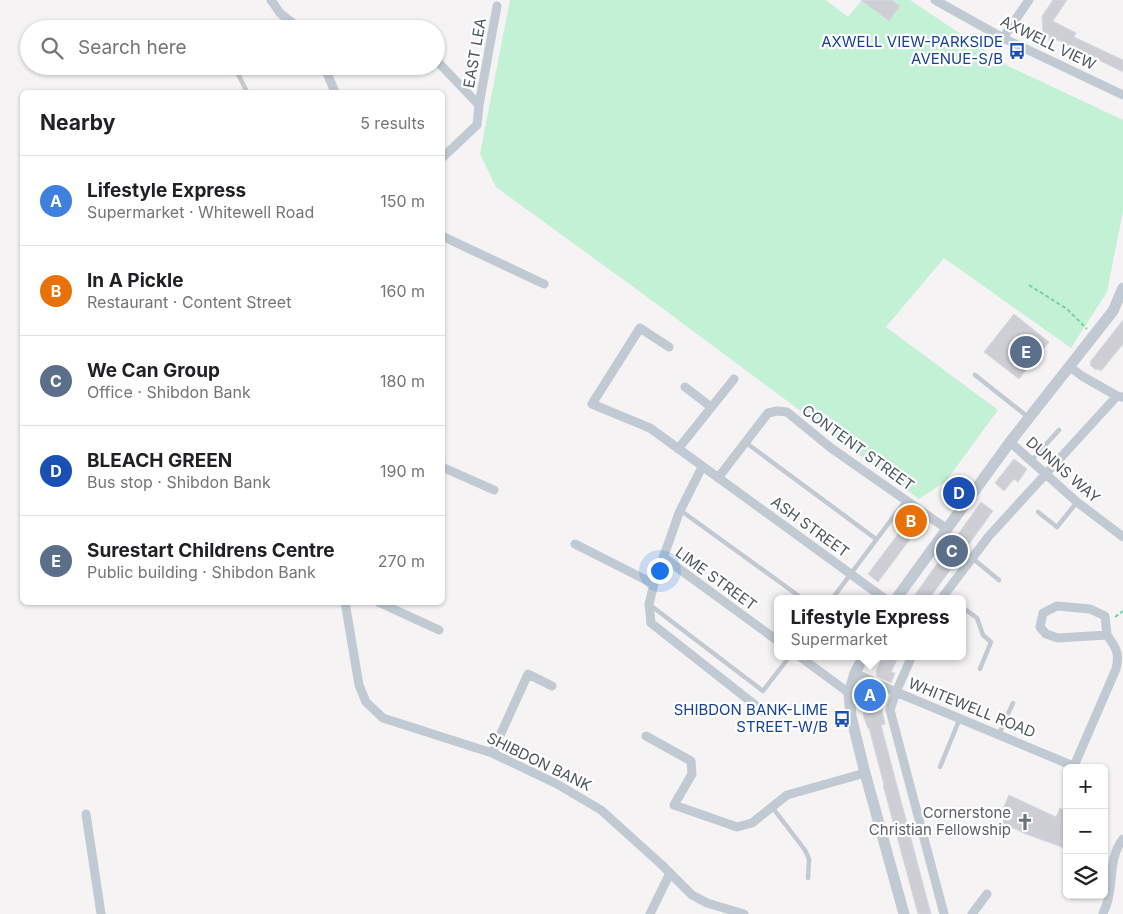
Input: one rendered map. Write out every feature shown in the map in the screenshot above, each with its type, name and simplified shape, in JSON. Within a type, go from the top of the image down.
[{"type":"street","points":[[271,0],[280,13],[289,20]]},
{"type":"street","points":[[1003,38],[1028,0]]},
{"type":"street","name":"AXWELL VIEW","points":[[940,1],[1003,38],[1123,95]]},
{"type":"street","name":"EAST LEA","points":[[445,155],[477,125],[497,6]]},
{"type":"street","name":"EAST LEA","points":[[445,69],[479,105]]},
{"type":"street","points":[[327,75],[332,90]]},
{"type":"street","points":[[445,237],[544,284]]},
{"type":"street","points":[[899,595],[1010,442],[1113,311],[1123,288]]},
{"type":"street","name":"ASH STREET","points":[[668,347],[640,328],[592,404],[650,428],[879,595]]},
{"type":"street","points":[[946,595],[989,536],[1120,397],[1082,376],[1070,367]]},
{"type":"street","points":[[678,449],[734,379]]},
{"type":"street","points":[[685,387],[711,407]]},
{"type":"street","name":"CONTENT STREET","points":[[718,478],[768,413],[786,412],[831,448],[947,528]]},
{"type":"street","name":"DUNNS WAY","points":[[1010,442],[1077,502],[1122,532]]},
{"type":"street","points":[[702,467],[680,510],[654,584],[649,604],[651,623],[764,712]]},
{"type":"street","points":[[445,468],[494,490]]},
{"type":"street","points":[[575,544],[654,584]]},
{"type":"street","name":"LIME STREET","points":[[663,557],[774,637]]},
{"type":"street","name":"SHIBDON BANK","points":[[346,605],[359,685],[366,702],[383,718],[492,753],[557,784],[601,810],[692,894],[707,903],[744,914]]},
{"type":"street","points":[[385,605],[439,630]]},
{"type":"street","points":[[1077,764],[1118,658],[1116,650],[1107,635],[1106,616],[1090,609],[1057,606],[1043,613],[1040,627],[1046,634],[1058,638],[1107,635]]},
{"type":"street","points":[[804,660],[849,693]]},
{"type":"street","points":[[862,660],[849,693],[851,716],[904,914]]},
{"type":"street","points":[[910,660],[890,710],[944,914]]},
{"type":"street","name":"WHITEWELL ROAD","points":[[856,673],[896,692],[1069,764]]},
{"type":"street","points":[[492,753],[528,674],[552,686]]},
{"type":"street","points":[[646,736],[692,761],[692,774],[674,805],[737,827],[752,823],[787,795],[866,773]]},
{"type":"street","points":[[86,814],[101,914]]},
{"type":"street","points":[[1103,914],[1108,903],[1114,853],[1123,839]]},
{"type":"street","points":[[650,914],[670,874]]},
{"type":"street","points":[[972,914],[987,894]]},
{"type":"lane","points":[[238,75],[246,90]]},
{"type":"lane","points":[[975,374],[1029,418]]},
{"type":"lane","points":[[1031,461],[1059,430]]},
{"type":"lane","points":[[745,442],[876,539]]},
{"type":"lane","points":[[835,595],[906,500]]},
{"type":"lane","points":[[1038,512],[1057,527],[1077,502]]},
{"type":"lane","points":[[680,510],[797,595]]},
{"type":"lane","points":[[972,558],[999,580]]},
{"type":"lane","points":[[649,604],[764,691],[787,660]]},
{"type":"lane","points":[[966,610],[977,618],[983,635],[991,642],[980,669]]},
{"type":"lane","points":[[999,734],[1013,703]]},
{"type":"lane","points":[[940,767],[960,718]]},
{"type":"lane","points":[[772,807],[805,850],[809,859],[808,878]]},
{"type":"path","points":[[1029,285],[1067,309],[1094,335]]},
{"type":"green space","points":[[510,0],[826,0],[848,17],[862,0],[910,0],[1010,67],[1123,120],[1123,211],[1107,292],[1071,348],[944,258],[886,327],[998,410],[946,481],[919,499],[496,187],[480,154]]},
{"type":"building","points":[[861,0],[891,0],[900,6],[889,21]]},
{"type":"building","points":[[1053,0],[1067,0],[1053,21],[1076,33],[1074,37],[1123,60],[1123,72],[1058,40],[1049,41],[1049,35],[1043,36],[1042,16]]},
{"type":"building","points":[[1014,314],[1049,342],[1019,379],[984,352]]},
{"type":"building","points":[[1123,320],[1123,344],[1101,371],[1096,370],[1090,365],[1090,362]]},
{"type":"building","points":[[1014,459],[1027,469],[1018,482],[1014,479],[1004,491],[995,483]]},
{"type":"building","points":[[981,502],[993,511],[932,595],[915,595]]},
{"type":"building","points":[[908,513],[922,523],[878,582],[868,574],[907,522],[903,519]]},
{"type":"building","points":[[881,660],[897,660],[891,672],[895,673],[891,683],[877,676],[876,671]]},
{"type":"building","points":[[868,686],[886,694],[881,706],[885,724],[881,725],[931,914],[918,914],[869,728],[864,718],[862,700]]},
{"type":"building","name":"Cornerstone Christian Fellowship","points":[[1009,795],[1056,817],[1060,808],[1063,810],[1063,848],[1002,823],[1005,818],[1000,816]]},
{"type":"place","name":"AXWELL VIEW-PARKSIDE AVENUE-S/B","points":[[1017,51]]},
{"type":"place","name":"Surestart Childrens Centre","points":[[1026,352]]},
{"type":"place","name":"BLEACH GREEN","points":[[959,493]]},
{"type":"place","name":"In A Pickle","points":[[911,521]]},
{"type":"place","name":"We Can Group","points":[[952,551]]},
{"type":"place","name":"Lifestyle Express","points":[[870,695]]},
{"type":"place","name":"SHIBDON BANK-LIME STREET-W/B","points":[[842,719]]},
{"type":"place","name":"Cornerstone Christian Fellowship","points":[[1025,822]]}]
